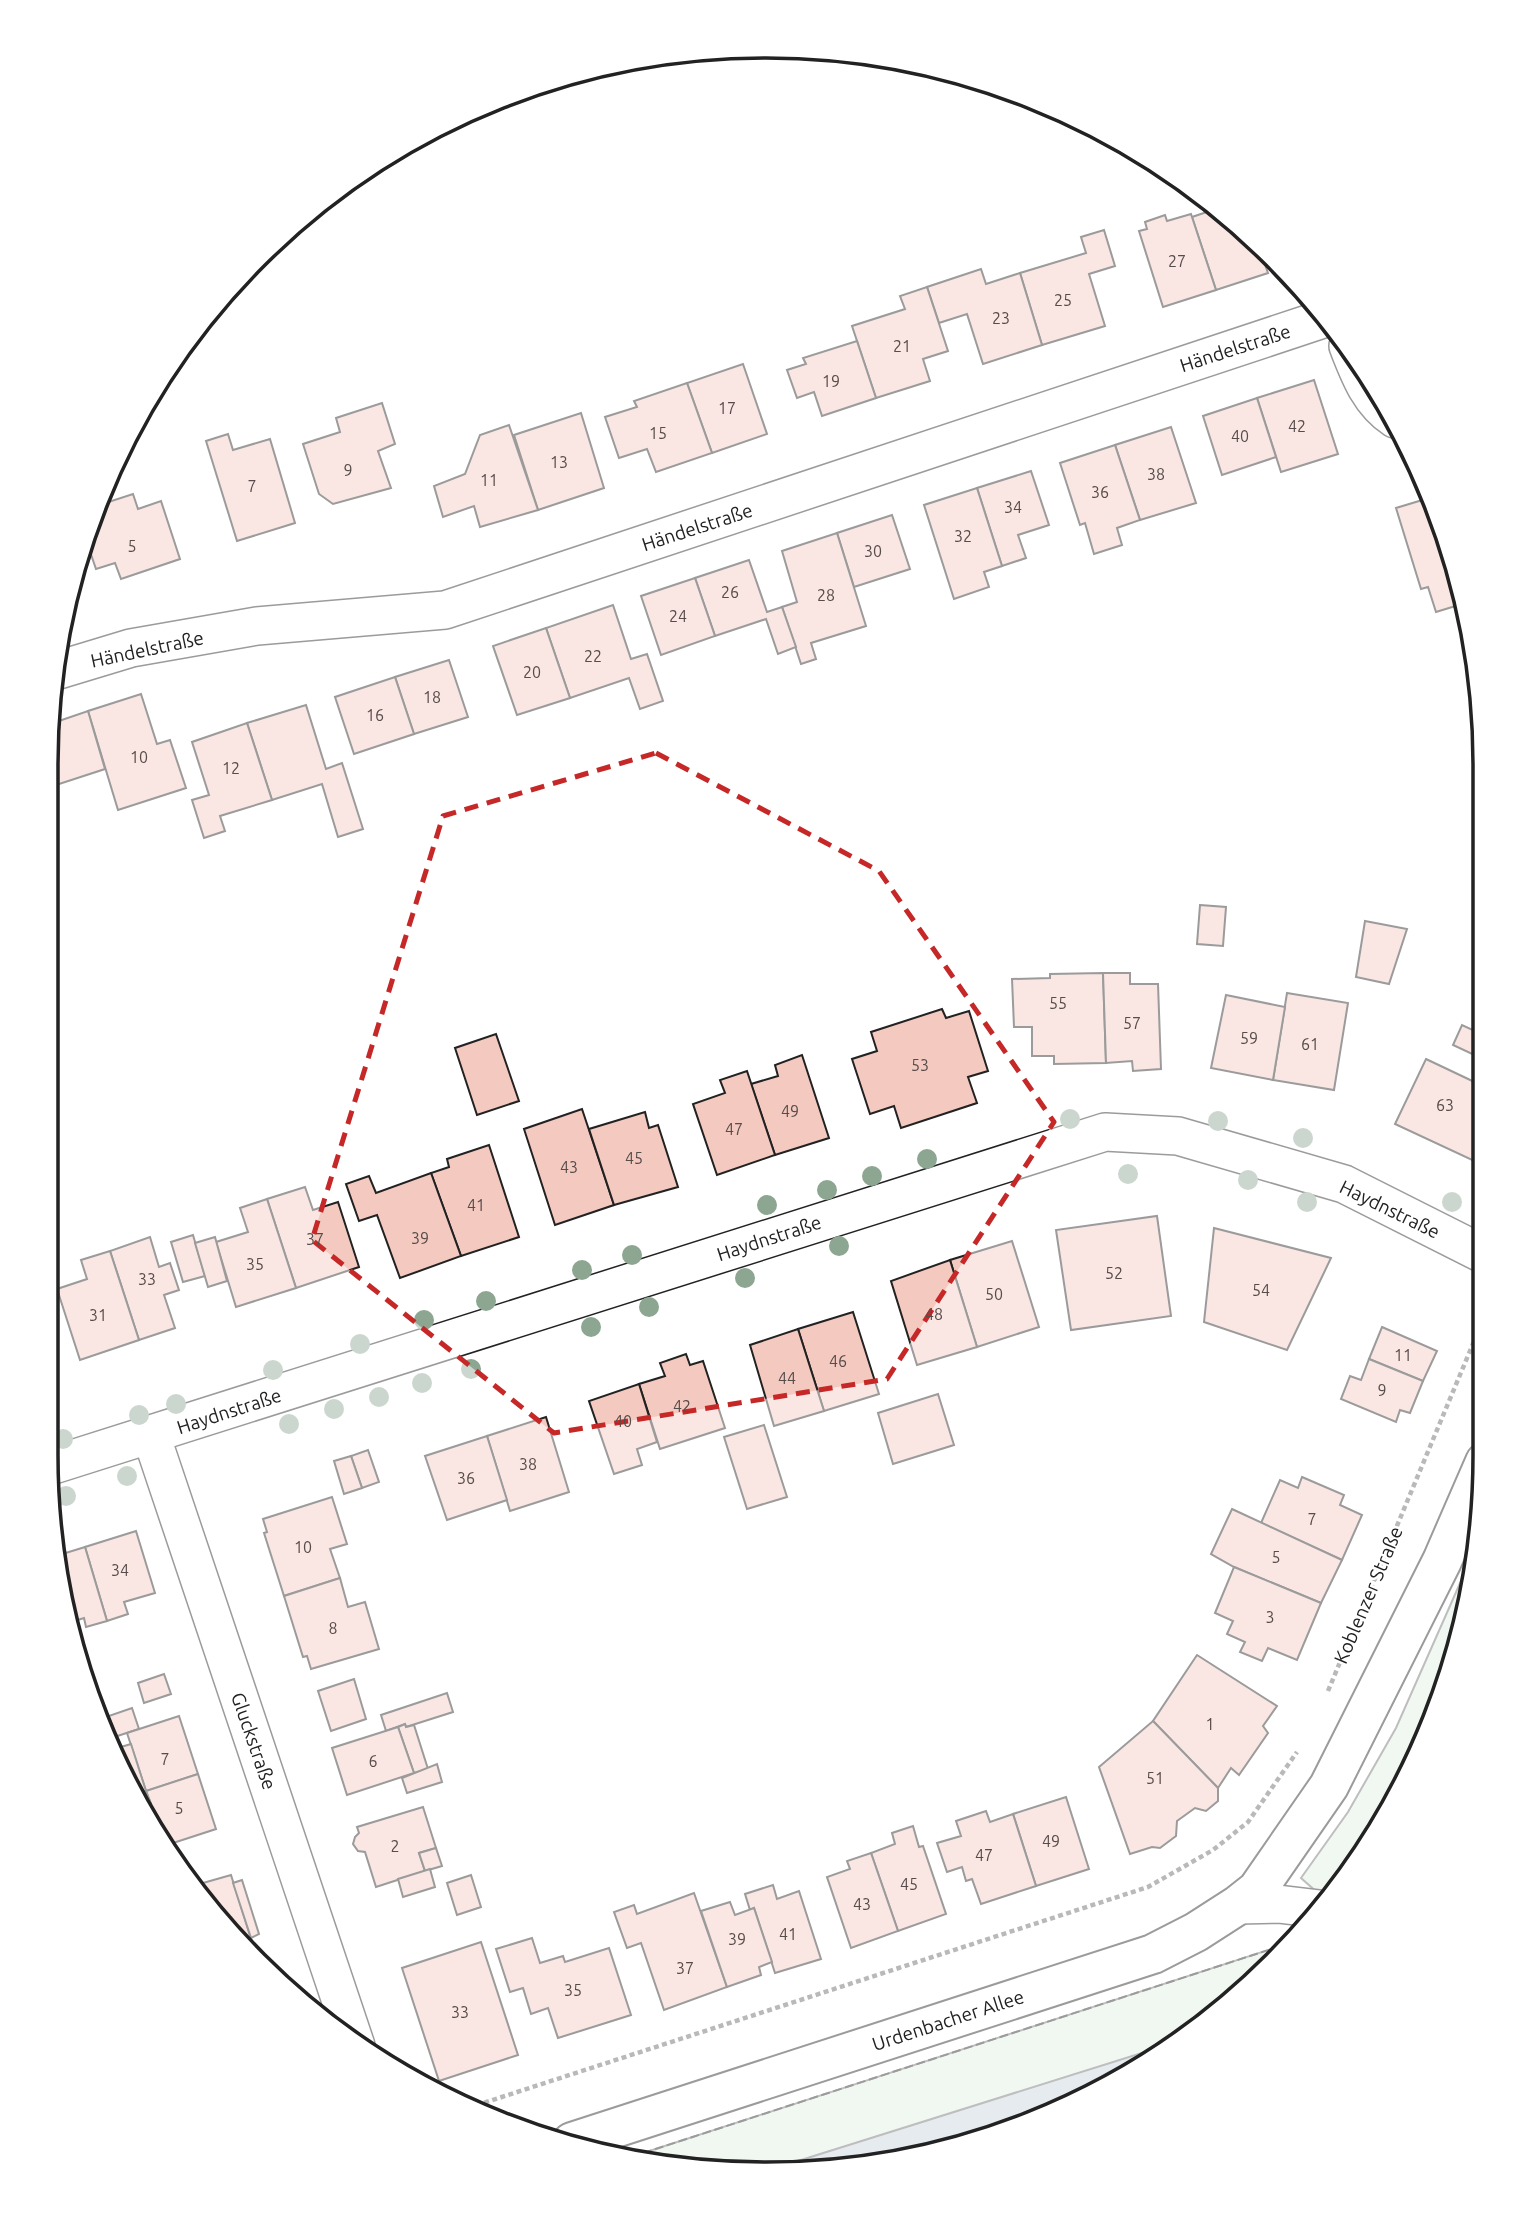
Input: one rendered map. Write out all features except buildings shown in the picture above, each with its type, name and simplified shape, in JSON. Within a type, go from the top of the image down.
[{"type":"main road","points":[[1238,1905],[1257,1890],[1329,1786],[1442,1561],[1472,1491]]},
{"type":"main road","name":"Urdenbacher Allee","points":[[583,2138],[1153,1954],[1196,1932],[1238,1905]]},
{"type":"street","name":"Händelstraße","points":[[65,668],[131,648],[257,626],[445,610],[1316,321]]},
{"type":"street","name":"Haydnstraße","points":[[58,1464],[1105,1132],[1178,1136],[1344,1184],[1473,1248]]},
{"type":"street","name":"Gluckstraße","points":[[151,1435],[349,2027]]},
{"type":"street","points":[[1238,1905],[1278,1904],[1309,1908]]},
{"type":"path","name":"Koblenzer Straße","points":[[1323,1702],[1473,1346]]},
{"type":"path","points":[[484,2103],[1148,1887],[1213,1850],[1248,1822],[1301,1744]]},
{"type":"highlighted area","points":[[656,753],[879,871],[1054,1122],[887,1379],[554,1433],[312,1240],[443,816]]},
{"type":"green space","points":[[1462,1578],[1436,1682],[1400,1768],[1354,1848],[1318,1893],[1301,1878],[1348,1812],[1396,1728]]},
{"type":"green space","points":[[1272,1949],[1232,1987],[1159,2043],[1079,2089],[993,2125],[904,2149],[812,2161],[719,2161],[646,2152]]},
{"type":"shaded area","points":[[1143,2053],[1079,2089],[993,2125],[904,2149],[797,2161]]},
{"type":"fence","points":[[646,2152],[1272,1949]]}]
